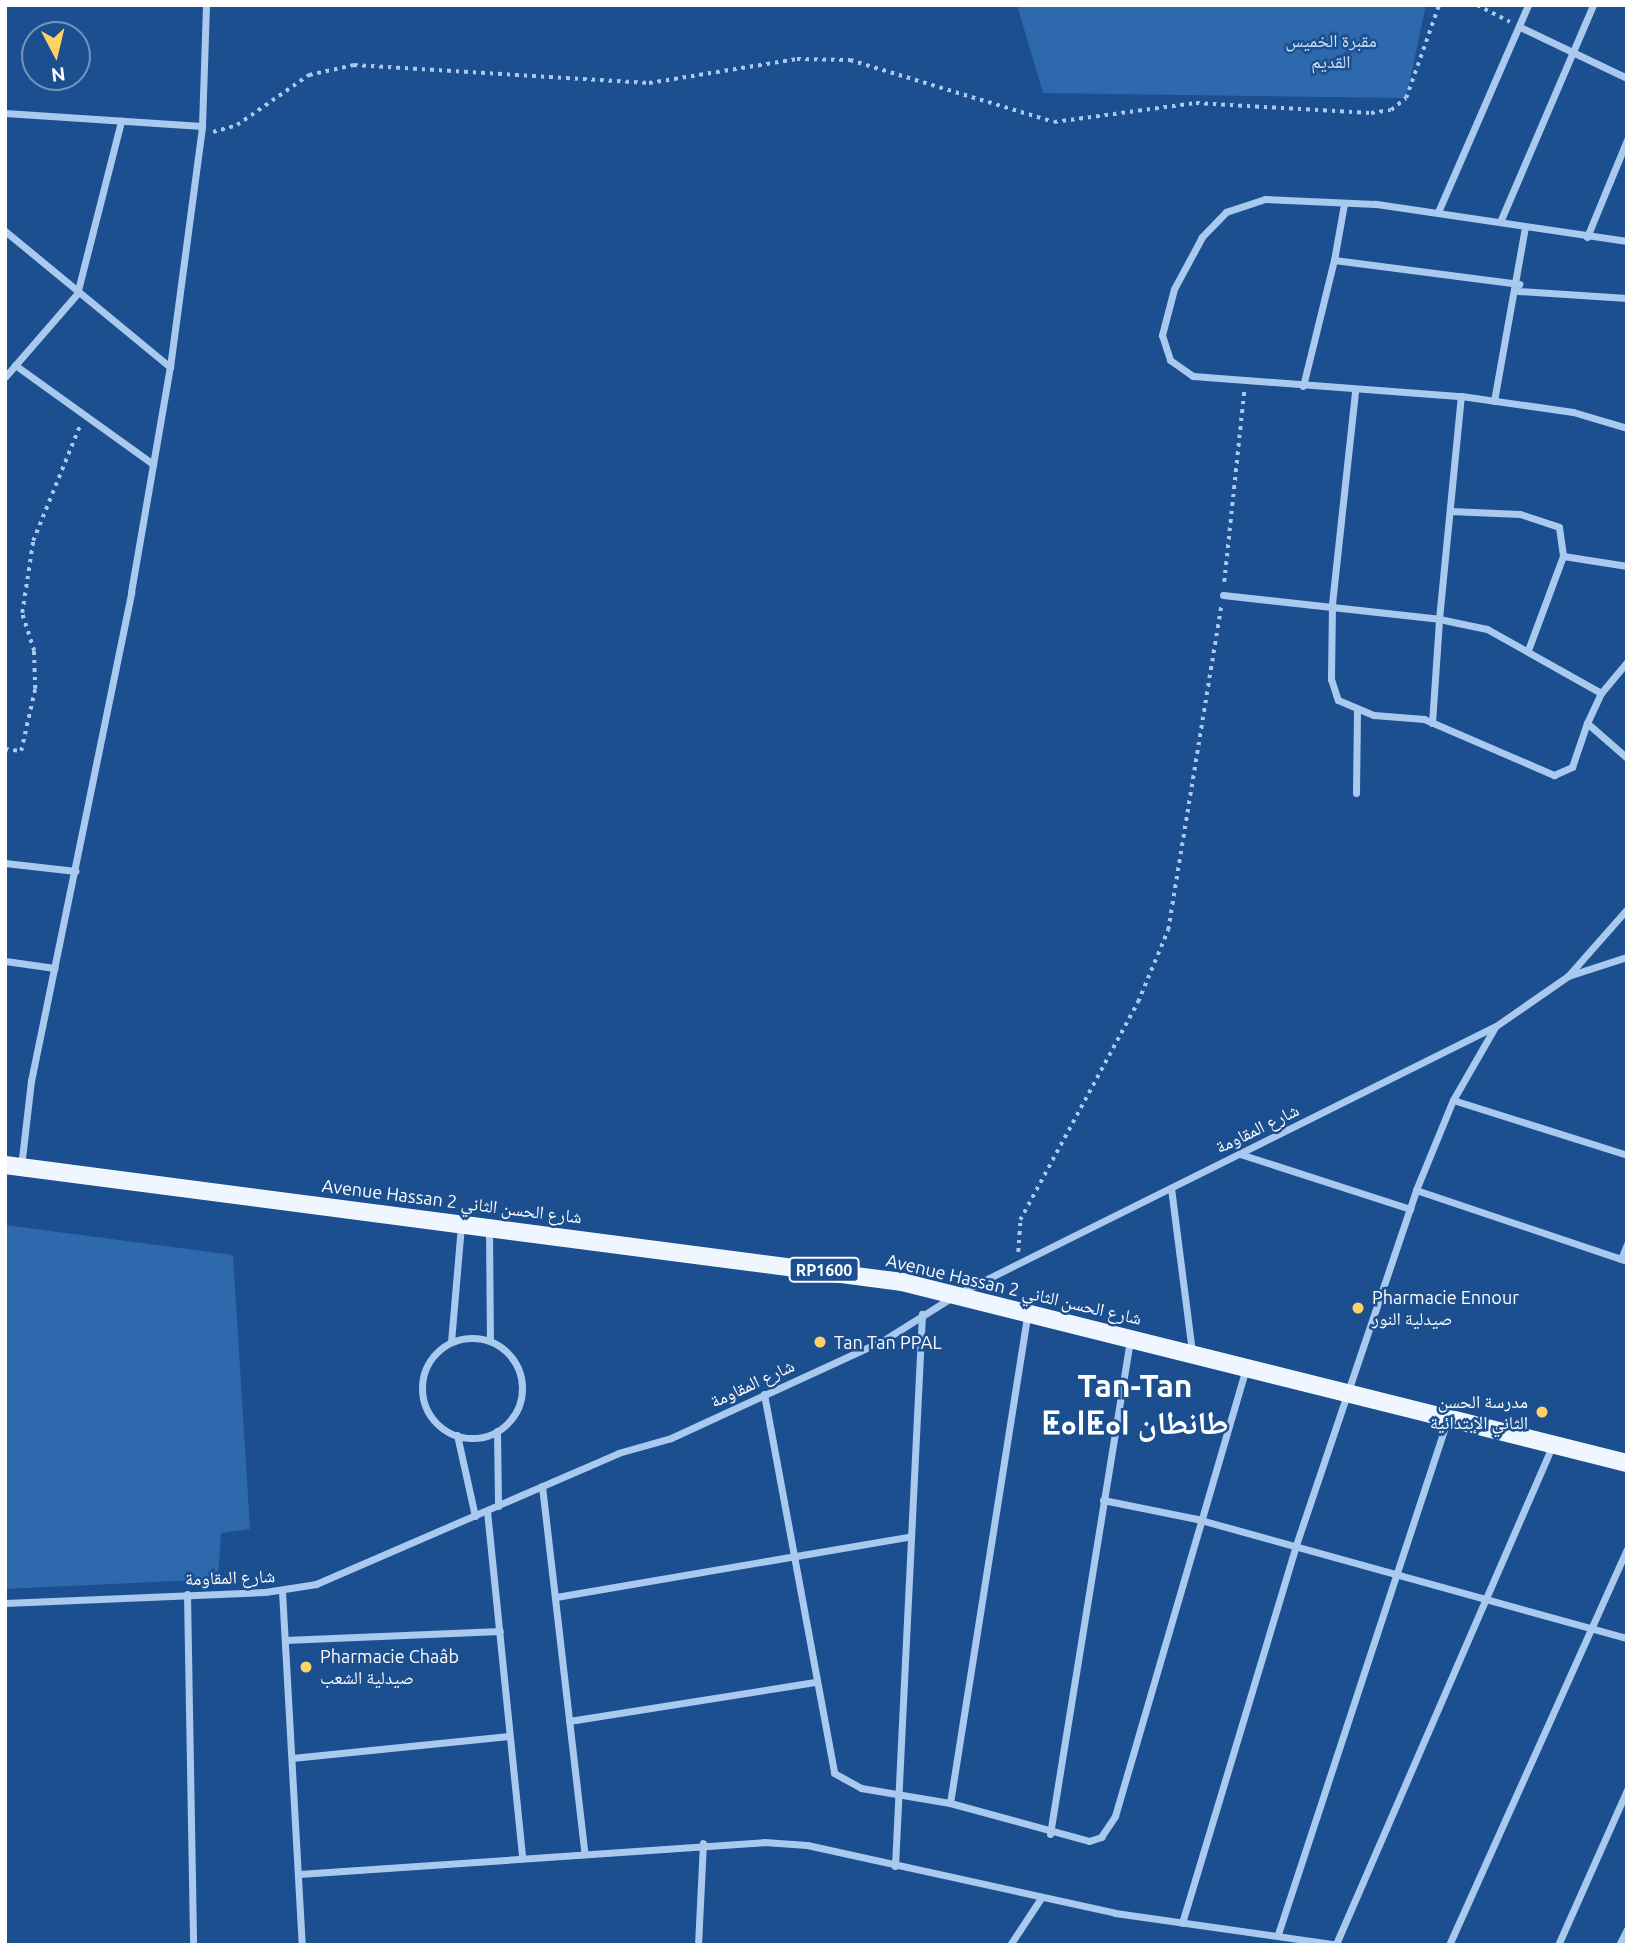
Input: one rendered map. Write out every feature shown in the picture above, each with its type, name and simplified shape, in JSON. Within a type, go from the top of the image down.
[{"type":"main road","name":"Avenue Hassan 2 شارع الحسن الثاني","points":[[13,1166],[853,1274],[1028,1311],[1627,1463]]},
{"type":"street","points":[[13,1166],[76,871],[170,367],[201,130],[206,5]]},
{"type":"street","points":[[1437,212],[1528,5]]},
{"type":"street","points":[[1500,222],[1593,5]]},
{"type":"street","points":[[1520,27],[1627,78]]},
{"type":"street","points":[[5,113],[201,130]]},
{"type":"street","points":[[5,377],[77,293],[121,121]]},
{"type":"street","points":[[1587,237],[1627,140]]},
{"type":"street","points":[[1627,241],[1437,212],[1344,204],[1248,204],[1226,212],[1190,259],[1164,319],[1164,349],[1193,376],[1355,392],[1461,396],[1627,428]]},
{"type":"street","points":[[1303,386],[1334,260],[1344,204]]},
{"type":"street","points":[[1494,401],[1518,287],[1525,227]]},
{"type":"street","points":[[5,231],[170,367]]},
{"type":"street","points":[[1334,260],[1518,287],[1627,298]]},
{"type":"street","points":[[15,365],[83,417],[153,464]]},
{"type":"street","points":[[1355,392],[1332,605],[1334,691],[1342,705],[1432,723],[1554,775],[1572,767],[1601,693],[1627,663]]},
{"type":"street","points":[[1432,723],[1439,619],[1461,396]]},
{"type":"street","points":[[1450,511],[1552,521],[1564,536],[1563,556],[1528,650]]},
{"type":"street","points":[[1563,556],[1627,566]]},
{"type":"street","points":[[1223,595],[1332,605],[1439,619],[1487,629],[1601,693]]},
{"type":"street","points":[[1356,793],[1357,709]]},
{"type":"street","points":[[1587,723],[1627,758]]},
{"type":"street","points":[[5,863],[76,871]]},
{"type":"street","name":"شارع المقاومة","points":[[5,1603],[282,1591],[333,1578],[542,1486],[671,1438],[884,1340],[957,1294],[1496,1026],[1568,976],[1627,909]]},
{"type":"street","points":[[1568,976],[1627,957]]},
{"type":"street","points":[[5,961],[55,968]]},
{"type":"street","points":[[1182,1923],[1296,1545],[1350,1393],[1416,1190],[1452,1100],[1496,1026]]},
{"type":"street","points":[[1452,1100],[1627,1155]]},
{"type":"street","points":[[1240,1154],[1410,1209]]},
{"type":"street","points":[[1171,1188],[1192,1353]]},
{"type":"street","points":[[1416,1190],[1624,1260],[1627,1244]]},
{"type":"street","points":[[452,1342],[461,1224]]},
{"type":"street","points":[[489,1227],[489,1341]]},
{"type":"street","points":[[950,1803],[1028,1311]]},
{"type":"street","points":[[895,1866],[902,1795],[922,1314]]},
{"type":"street","points":[[1050,1834],[1131,1337]]},
{"type":"street","points":[[489,1341],[514,1361],[522,1392],[510,1421],[497,1431],[457,1435],[432,1418],[422,1391],[429,1362],[452,1342],[489,1341]]},
{"type":"street","points":[[764,1394],[815,1682],[834,1773],[861,1788],[950,1803],[1050,1834],[1090,1841],[1110,1828],[1197,1519],[1246,1367]]},
{"type":"street","points":[[1278,1934],[1400,1573],[1448,1418]]},
{"type":"street","points":[[497,1431],[498,1506]]},
{"type":"street","points":[[457,1435],[475,1516]]},
{"type":"street","points":[[299,1874],[703,1843],[807,1845],[1041,1898],[1182,1923],[1338,1944],[1553,1444]]},
{"type":"street","points":[[542,1486],[584,1851]]},
{"type":"street","points":[[1103,1500],[1197,1519],[1296,1545],[1400,1573],[1484,1601],[1627,1638]]},
{"type":"street","points":[[487,1511],[522,1856]]},
{"type":"street","points":[[556,1597],[792,1553],[911,1536]]},
{"type":"street","points":[[1449,1945],[1588,1628],[1627,1549]]},
{"type":"street","points":[[282,1591],[302,1945]]},
{"type":"street","points":[[187,1594],[193,1945]]},
{"type":"street","points":[[285,1640],[500,1631]]},
{"type":"street","points":[[569,1721],[815,1682]]},
{"type":"street","points":[[292,1758],[509,1736]]},
{"type":"street","points":[[1558,1945],[1627,1790]]},
{"type":"street","points":[[703,1843],[699,1943],[710,1945]]},
{"type":"street","points":[[1010,1945],[1041,1898]]},
{"type":"street","points":[[1619,1945],[1627,1928]]},
{"type":"path","points":[[201,130],[237,125],[309,75],[354,65],[649,83],[797,59],[850,60],[1054,122],[1196,103],[1371,113],[1391,110],[1406,99],[1439,5]]},
{"type":"path","points":[[1477,5],[1520,27]]},
{"type":"path","points":[[1018,1264],[1020,1220],[1138,1002],[1168,930],[1223,595],[1245,382]]},
{"type":"path","points":[[5,748],[21,751],[35,689],[34,651],[22,612],[33,541],[83,417]]},
{"type":"green space","name":"مقبرة الخميس القديم","points":[[1017,5],[1426,5],[1406,98],[1043,93]]},
{"type":"green space","points":[[5,1225],[233,1255],[250,1529],[221,1533],[218,1579],[5,1589]]},
{"type":"place","name":"Pharmacie Ennour صيدلية النور","points":[[1358,1308]]},
{"type":"place","name":"Tan Tan PPAL","points":[[820,1342]]},
{"type":"place","name":"مدرسة الحسن الثاني الإبتدائية","points":[[1542,1412]]},
{"type":"place","name":"Pharmacie Chaâb صيدلية الشعب","points":[[306,1667]]},
{"type":"district","name":"Tan-Tan ⵟⴰⵏⵟⴰⵏ طانطان","points":[[1135,1404]]}]
